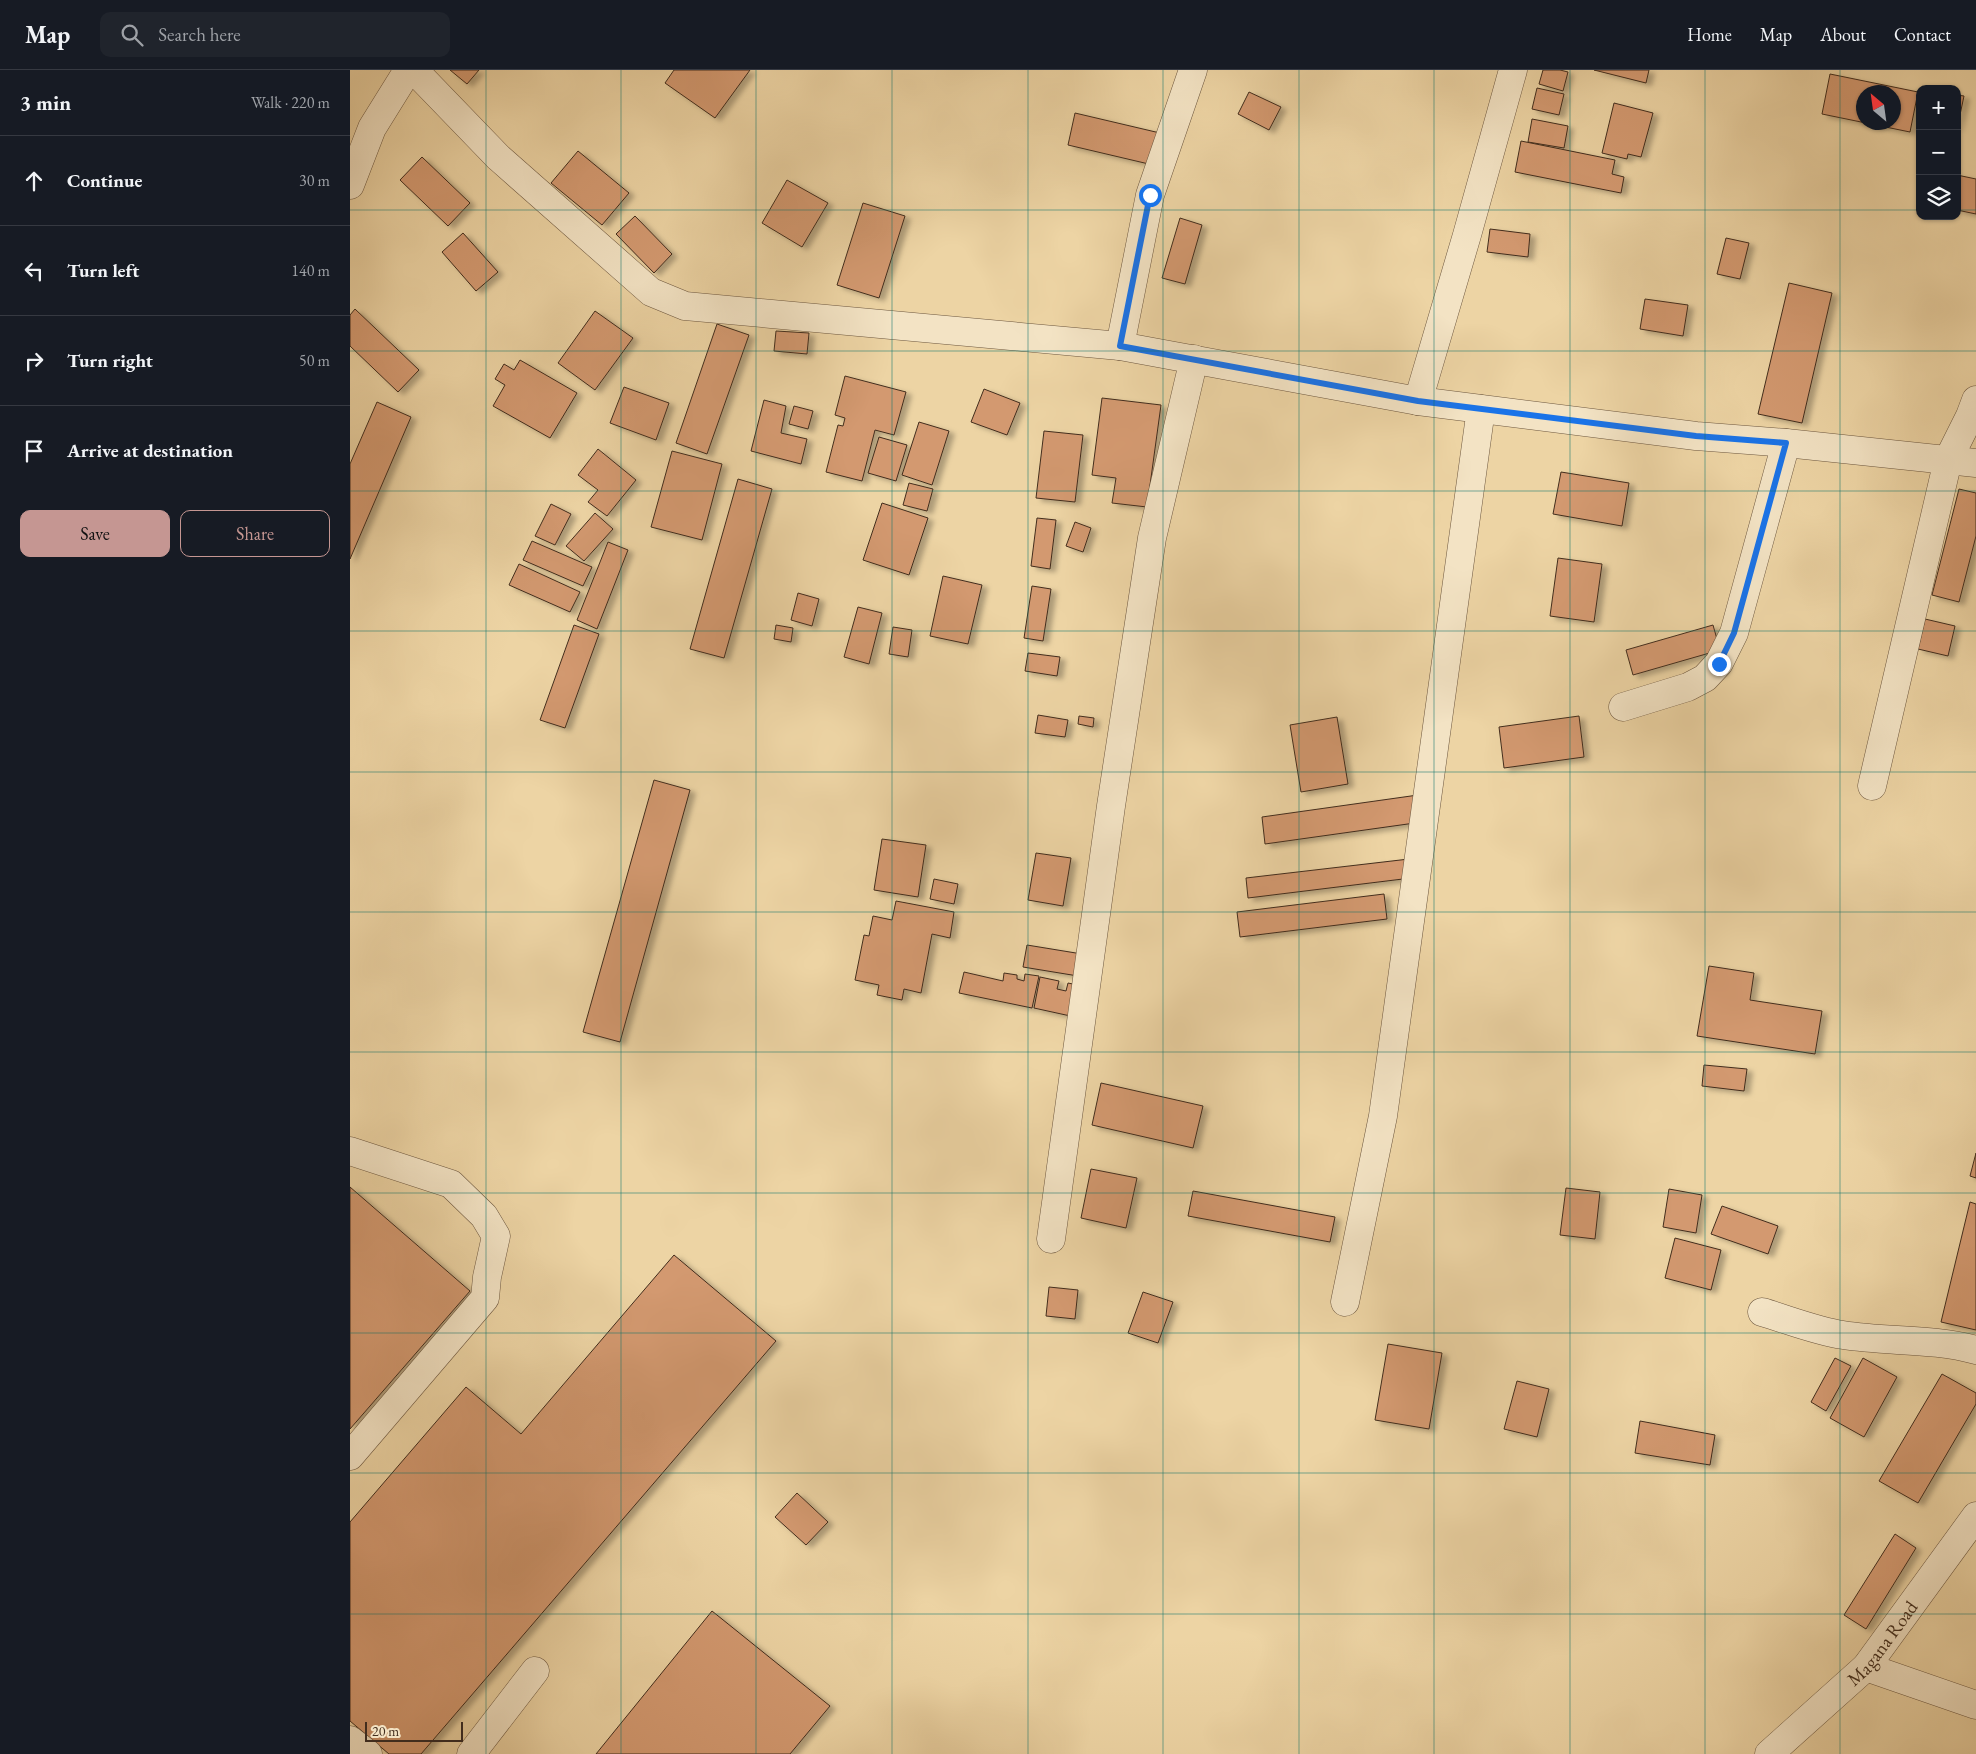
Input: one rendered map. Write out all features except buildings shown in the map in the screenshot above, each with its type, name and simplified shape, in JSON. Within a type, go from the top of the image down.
[{"type":"street","points":[[350,185],[372,128],[408,70]]},
{"type":"street","points":[[414,70],[498,157],[651,292],[685,306],[1120,346],[1418,401],[1696,436],[1786,443],[1976,463]]},
{"type":"street","points":[[1120,346],[1150,195],[1193,70]]},
{"type":"street","points":[[1418,401],[1467,235],[1512,70]]},
{"type":"street","points":[[1051,1239],[1111,806],[1152,538],[1194,359]]},
{"type":"street","points":[[1872,786],[1948,460],[1976,400]]},
{"type":"street","points":[[1344,1302],[1383,1116],[1481,409]]},
{"type":"street","points":[[1623,707],[1688,687],[1705,678],[1719,664],[1734,633],[1786,443]]},
{"type":"street","points":[[350,1150],[451,1184],[484,1216],[496,1236],[486,1277],[485,1298],[350,1456]]},
{"type":"street","points":[[1762,1312],[1842,1335],[1960,1345],[1976,1350]]},
{"type":"street","name":"Magana Road","points":[[1780,1752],[1866,1667],[1976,1516]]},
{"type":"street","points":[[1866,1667],[1976,1706]]},
{"type":"street","points":[[471,1754],[535,1671]]},
{"type":"street","points":[[350,1740],[368,1754]]},
{"type":"route","points":[[1150,195],[1120,346],[1418,401],[1696,436],[1786,443],[1734,633],[1719,664]]}]
